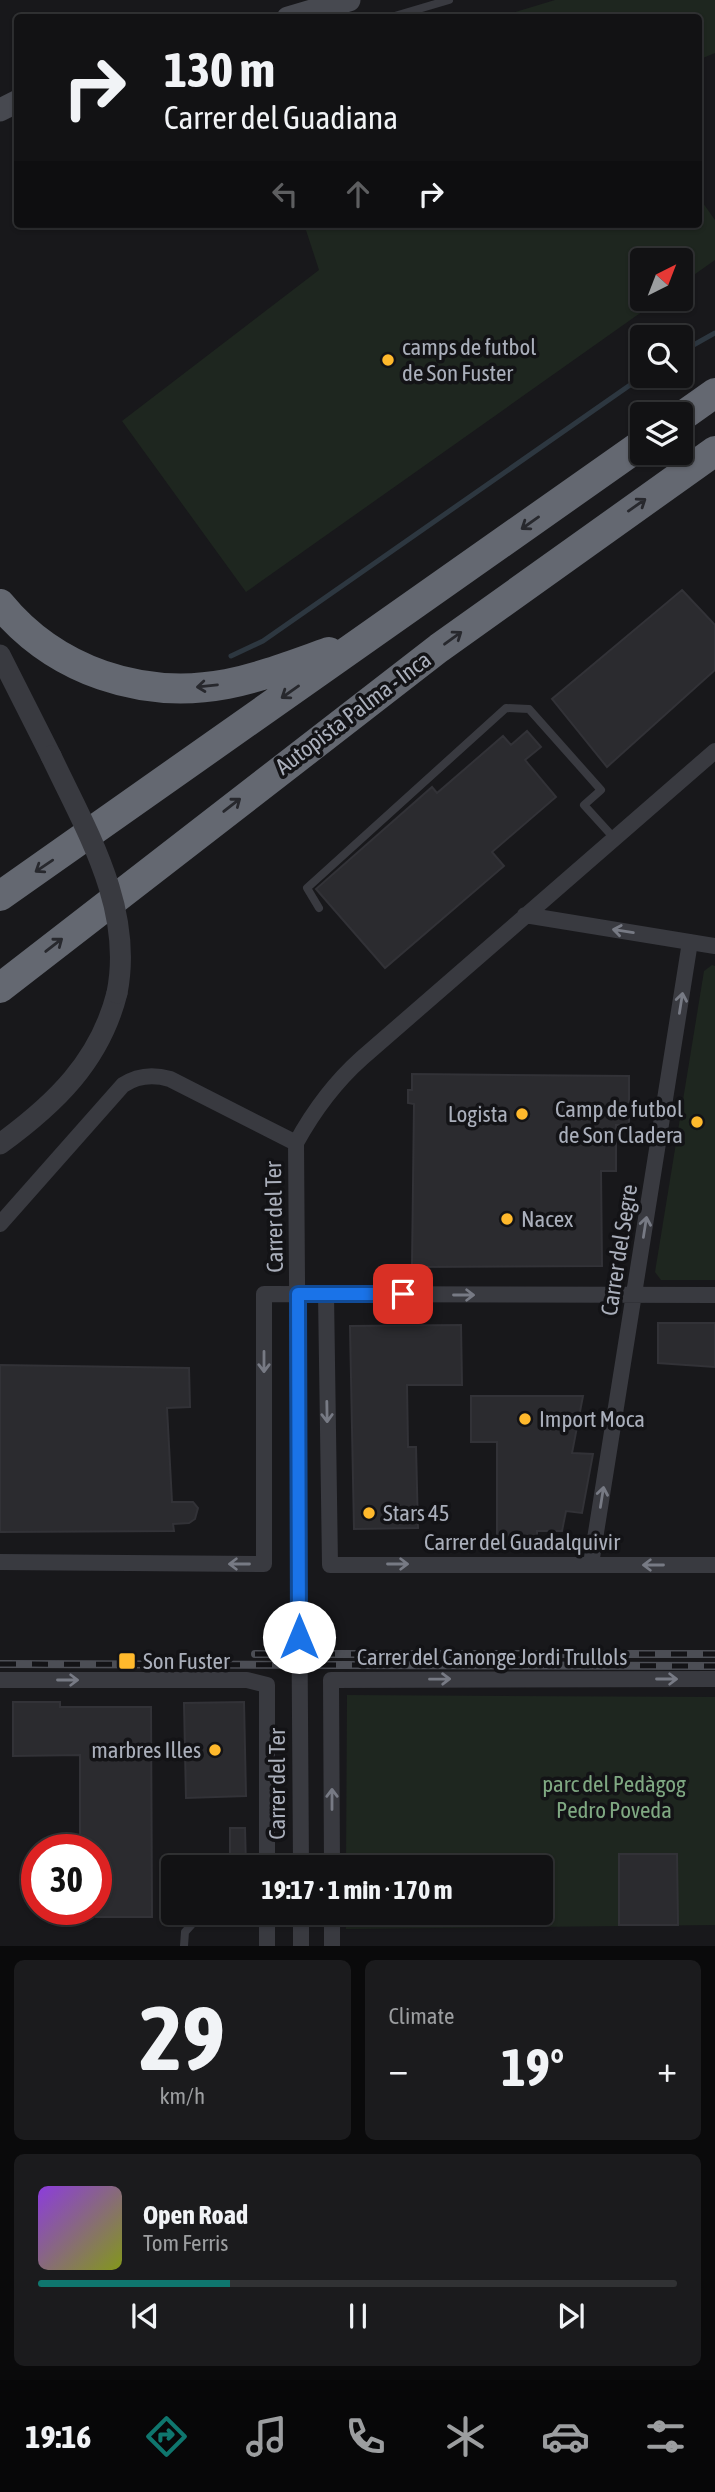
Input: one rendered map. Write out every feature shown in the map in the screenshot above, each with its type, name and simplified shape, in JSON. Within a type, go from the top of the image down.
[{"type":"highway","points":[[693,409],[715,393]]},
{"type":"highway","name":"Autopista Palma - Inca","points":[[0,988],[408,671],[715,451]]},
{"type":"highway","points":[[0,896],[630,452]]},
{"type":"highway","points":[[0,604],[31,636],[66,660],[99,675],[141,685],[185,688],[225,684],[281,669],[365,638]]},
{"type":"main road","points":[[302,14],[349,0]]},
{"type":"street","points":[[0,654],[91,839],[112,895],[121,942],[117,993],[105,1030],[79,1074],[44,1111],[0,1144]]},
{"type":"street","name":"Carrer del Ter","points":[[301,1855],[296,1143],[326,1094],[344,1075],[715,751]]},
{"type":"street","points":[[525,915],[715,946]]},
{"type":"street","name":"Carrer del Segre","points":[[591,1564],[690,942]]},
{"type":"street","points":[[0,1224],[123,1085],[132,1079],[155,1075],[170,1079],[296,1143]]},
{"type":"street","points":[[0,1562],[264,1564],[264,1294],[715,1295]]},
{"type":"street","name":"Carrer del Guadalquivir","points":[[326,1294],[330,1564],[715,1565]]},
{"type":"street","name":"Carrer del Canonge Jordi Trullols","points":[[332,1855],[331,1681],[715,1679]]},
{"type":"street","points":[[0,1680],[247,1680],[267,1685],[267,1855]]},
{"type":"street","points":[[267,1925],[267,1946]]},
{"type":"street","points":[[301,1925],[301,1946]]},
{"type":"street","points":[[332,1925],[332,1946]]},
{"type":"lane","points":[[402,14],[449,0]]},
{"type":"lane","points":[[319,908],[307,888],[506,708],[528,709],[601,790],[584,805],[614,838]]},
{"type":"lane","points":[[184,1946],[185,1932],[191,1925]]},
{"type":"green space","points":[[555,0],[715,0],[715,53],[702,58],[702,14],[509,14]]},
{"type":"green space","name":"camps de futbol de Son Fuster","points":[[702,202],[715,220],[715,260],[693,276],[693,248],[630,248],[630,312],[642,312],[246,592],[122,421],[319,270],[305,228],[702,228]]},
{"type":"green space","name":"Camp de futbol de Son Cladera","points":[[712,965],[715,966],[715,1280],[661,1280],[655,1272],[704,971]]},
{"type":"green space","name":"parc del Pedàgog Pedro Poveda","points":[[347,1695],[715,1697],[715,1925],[346,1929],[346,1925],[553,1925],[553,1855],[346,1855]]},
{"type":"building","points":[[682,590],[715,625],[715,670],[607,767],[552,699]]},
{"type":"building","points":[[527,731],[541,747],[525,760],[556,797],[492,852],[504,866],[385,968],[316,889],[432,787],[437,793],[503,736],[511,745]]},
{"type":"building","points":[[412,1074],[629,1076],[629,1125],[616,1125],[616,1171],[601,1171],[602,1266],[412,1267],[414,1104],[408,1103],[408,1090],[412,1090]]},
{"type":"building","points":[[658,1323],[715,1323],[715,1367],[658,1363]]},
{"type":"building","points":[[461,1325],[462,1385],[407,1385],[408,1447],[416,1447],[418,1528],[354,1529],[350,1326]]},
{"type":"building","points":[[0,1365],[189,1368],[190,1407],[167,1408],[172,1502],[193,1502],[198,1508],[195,1519],[189,1523],[173,1524],[174,1531],[0,1532]]},
{"type":"building","points":[[471,1396],[583,1396],[572,1453],[593,1454],[582,1513],[566,1511],[562,1531],[537,1531],[537,1547],[497,1547],[497,1442],[471,1442]]},
{"type":"building","points":[[13,1702],[60,1702],[60,1707],[151,1707],[152,1917],[112,1917],[112,1834],[80,1834],[80,1755],[13,1756]]},
{"type":"building","name":"marbres Illes","points":[[244,1702],[246,1796],[186,1798],[184,1703]]},
{"type":"building","points":[[230,1828],[245,1828],[246,1855],[230,1855]]},
{"type":"building","points":[[619,1854],[677,1854],[678,1925],[619,1925]]},
{"type":"waterway","points":[[693,345],[715,333]]},
{"type":"waterway","points":[[231,656],[263,641],[630,385]]},
{"type":"railway","points":[[255,1654],[715,1654]]},
{"type":"railway","points":[[0,1664],[715,1666]]},
{"type":"place","name":"camps de futbol de Son Fuster","points":[[388,360]]},
{"type":"place","name":"Logista","points":[[522,1114]]},
{"type":"place","name":"Camp de futbol de Son Cladera","points":[[697,1122]]},
{"type":"place","name":"Nacex","points":[[507,1219]]},
{"type":"place","name":"Import Moca","points":[[525,1419]]},
{"type":"place","name":"Stars 45","points":[[369,1513]]},
{"type":"place","name":"Son Fuster","points":[[127,1661]]},
{"type":"place","name":"marbres Illes","points":[[215,1750]]},
{"type":"route","points":[[299,1637],[298,1294],[403,1294]]}]
